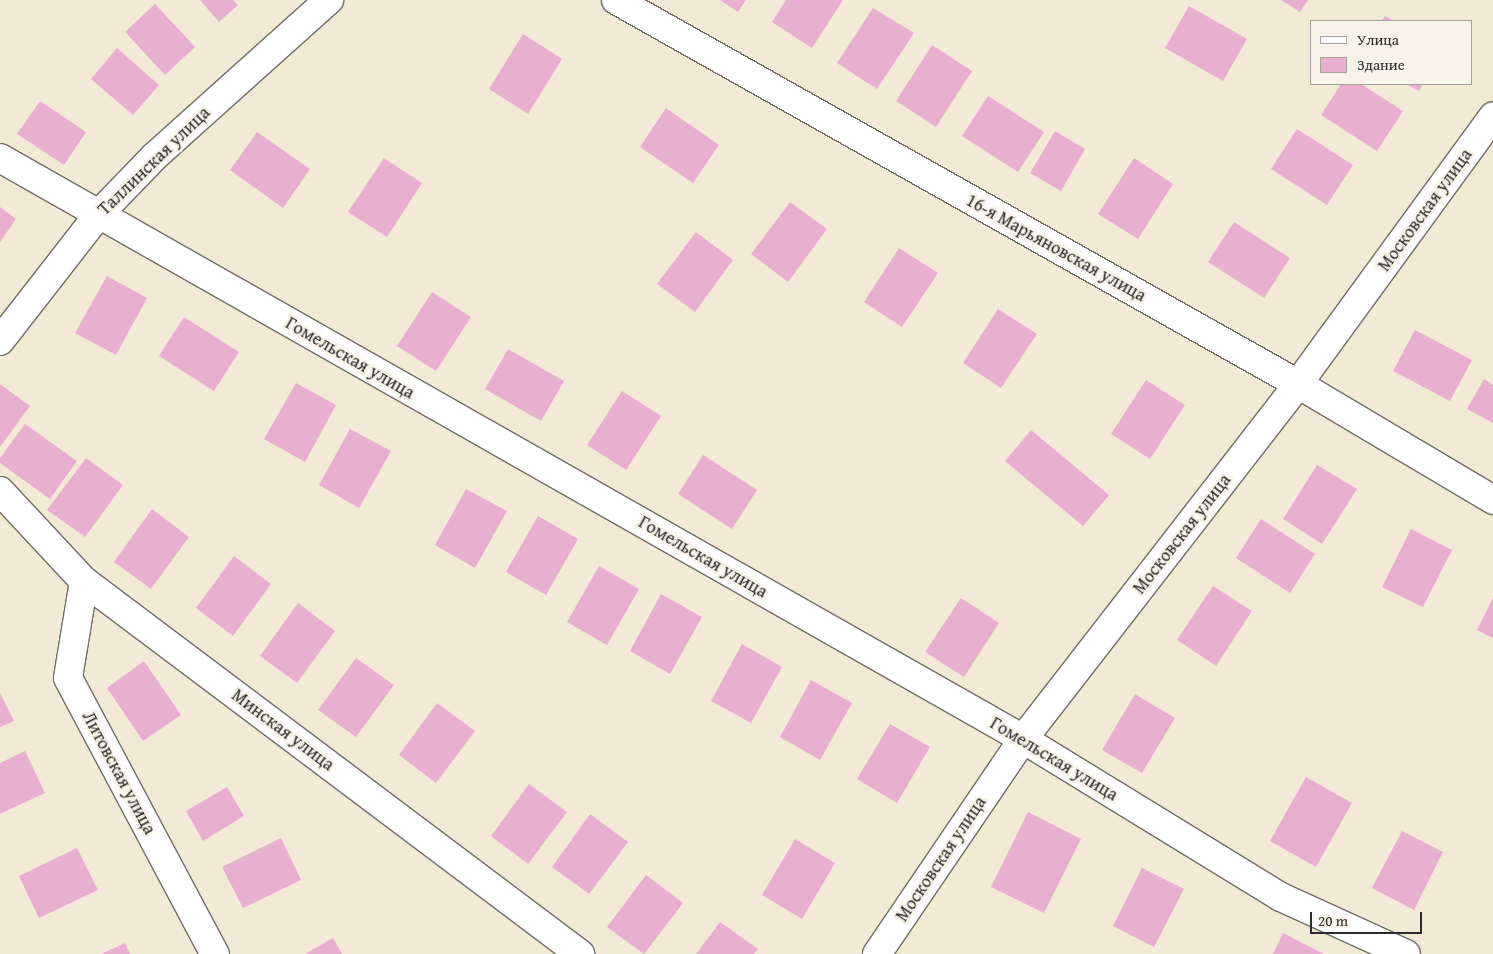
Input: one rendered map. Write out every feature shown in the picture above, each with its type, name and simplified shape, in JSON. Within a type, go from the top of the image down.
[{"type":"street","name":"Таллинская улица","points":[[0,341],[98,215],[156,156],[329,0]]},
{"type":"street","name":"16-я Марьяновская улица","points":[[616,0],[1298,384],[1493,500]]},
{"type":"street","name":"Московская улица","points":[[877,954],[1023,739],[1298,384],[1493,117]]},
{"type":"street","name":"Гомельская улица","points":[[0,158],[1023,739],[1281,897],[1406,954]]},
{"type":"street","name":"Минская улица","points":[[0,491],[84,581],[580,954]]},
{"type":"street","name":"Литовская улица","points":[[84,581],[68,678],[216,954]]},
{"type":"building","points":[[200,0],[233,0],[238,5],[219,22]]},
{"type":"building","points":[[720,0],[746,0],[738,12]]},
{"type":"building","points":[[786,0],[843,0],[812,48],[772,22]]},
{"type":"building","points":[[1281,0],[1308,0],[1300,12]]},
{"type":"building","points":[[155,4],[195,47],[165,75],[125,32]]},
{"type":"building","points":[[1189,6],[1247,39],[1223,81],[1165,48]]},
{"type":"building","points":[[873,8],[914,33],[877,89],[837,63]]},
{"type":"building","points":[[1385,16],[1392,20],[1383,20]]},
{"type":"building","points":[[523,34],[562,59],[528,114],[489,89]]},
{"type":"building","points":[[932,45],[972,71],[936,127],[896,101]]},
{"type":"building","points":[[117,48],[159,85],[133,115],[91,79]]},
{"type":"building","points":[[1340,85],[1363,85],[1403,111],[1377,151],[1321,115]]},
{"type":"building","points":[[1408,85],[1422,85],[1419,91]]},
{"type":"building","points":[[988,96],[1044,132],[1018,172],[962,136]]},
{"type":"building","points":[[40,101],[86,132],[64,165],[17,134]]},
{"type":"building","points":[[666,108],[719,145],[693,183],[640,147]]},
{"type":"building","points":[[1297,129],[1353,165],[1327,205],[1271,169]]},
{"type":"building","points":[[1055,131],[1085,149],[1061,191],[1030,173]]},
{"type":"building","points":[[257,132],[310,169],[283,208],[230,170]]},
{"type":"building","points":[[384,158],[422,183],[387,237],[348,212]]},
{"type":"building","points":[[1134,158],[1173,184],[1138,239],[1098,214]]},
{"type":"building","points":[[790,202],[827,229],[788,282],[751,254]]},
{"type":"building","points":[[0,207],[16,219],[0,242]]},
{"type":"building","points":[[1234,222],[1290,258],[1264,298],[1208,262]]},
{"type":"building","points":[[696,232],[733,260],[695,312],[657,284]]},
{"type":"building","points":[[899,248],[938,273],[902,327],[864,302]]},
{"type":"building","points":[[107,276],[147,298],[116,355],[75,333]]},
{"type":"building","points":[[432,292],[471,317],[436,371],[397,346]]},
{"type":"building","points":[[998,309],[1037,334],[1001,388],[963,363]]},
{"type":"building","points":[[184,317],[239,352],[214,391],[159,356]]},
{"type":"building","points":[[1415,330],[1472,360],[1450,401],[1393,371]]},
{"type":"building","points":[[508,349],[564,381],[541,421],[485,389]]},
{"type":"building","points":[[1484,379],[1493,385],[1493,423],[1467,409]]},
{"type":"building","points":[[1146,380],[1185,405],[1150,459],[1111,434]]},
{"type":"building","points":[[296,383],[336,405],[305,462],[264,439]]},
{"type":"building","points":[[0,384],[30,406],[0,447]]},
{"type":"building","points":[[622,391],[661,416],[626,470],[587,445]]},
{"type":"building","points":[[25,424],[77,461],[50,499],[0,463],[0,458]]},
{"type":"building","points":[[350,429],[391,451],[359,508],[319,485]]},
{"type":"building","points":[[1031,430],[1109,495],[1083,526],[1005,461]]},
{"type":"building","points":[[703,455],[757,490],[732,529],[678,494]]},
{"type":"building","points":[[86,458],[123,485],[85,537],[47,510]]},
{"type":"building","points":[[1317,465],[1357,489],[1322,544],[1283,519]]},
{"type":"building","points":[[466,489],[507,511],[475,568],[435,545]]},
{"type":"building","points":[[152,509],[189,537],[151,589],[114,562]]},
{"type":"building","points":[[538,516],[578,539],[546,595],[506,572]]},
{"type":"building","points":[[1261,519],[1315,554],[1290,593],[1236,558]]},
{"type":"building","points":[[1411,529],[1452,550],[1423,607],[1382,587]]},
{"type":"building","points":[[234,556],[271,584],[233,636],[196,608]]},
{"type":"building","points":[[599,566],[639,589],[607,645],[567,622]]},
{"type":"building","points":[[1213,586],[1252,611],[1216,666],[1177,640]]},
{"type":"building","points":[[661,594],[702,617],[670,674],[630,651]]},
{"type":"building","points":[[961,598],[999,623],[964,677],[925,652]]},
{"type":"building","points":[[1493,598],[1493,638],[1477,630]]},
{"type":"building","points":[[298,603],[335,631],[297,683],[260,656]]},
{"type":"building","points":[[742,644],[782,667],[751,723],[711,701]]},
{"type":"building","points":[[356,658],[394,685],[356,737],[318,710]]},
{"type":"building","points":[[144,661],[181,715],[143,741],[107,688]]},
{"type":"building","points":[[811,680],[852,703],[820,760],[780,737]]},
{"type":"building","points":[[0,693],[14,721],[0,727]]},
{"type":"building","points":[[1135,694],[1175,718],[1142,773],[1102,750]]},
{"type":"building","points":[[437,703],[475,731],[436,783],[399,755]]},
{"type":"building","points":[[890,724],[930,747],[897,803],[857,779]]},
{"type":"building","points":[[25,751],[45,793],[0,814],[0,763]]},
{"type":"building","points":[[1306,777],[1352,803],[1316,867],[1270,841]]},
{"type":"building","points":[[529,784],[567,812],[528,864],[491,836]]},
{"type":"building","points":[[227,787],[244,816],[203,841],[186,811]]},
{"type":"building","points":[[1028,812],[1081,839],[1044,913],[991,887]]},
{"type":"building","points":[[590,814],[628,842],[589,894],[552,867]]},
{"type":"building","points":[[1402,831],[1443,852],[1414,910],[1372,888]]},
{"type":"building","points":[[281,838],[301,880],[243,908],[222,867]]},
{"type":"building","points":[[795,839],[835,863],[802,919],[762,895]]},
{"type":"building","points":[[77,848],[98,890],[39,918],[19,876]]},
{"type":"building","points":[[1142,868],[1184,889],[1154,947],[1113,926]]},
{"type":"building","points":[[646,875],[683,903],[644,954],[607,927]]},
{"type":"building","points":[[720,922],[758,949],[754,954],[696,954]]},
{"type":"building","points":[[1283,933],[1324,954],[1273,954]]},
{"type":"building","points":[[333,938],[342,954],[305,954]]},
{"type":"building","points":[[125,943],[130,954],[101,954]]}]
